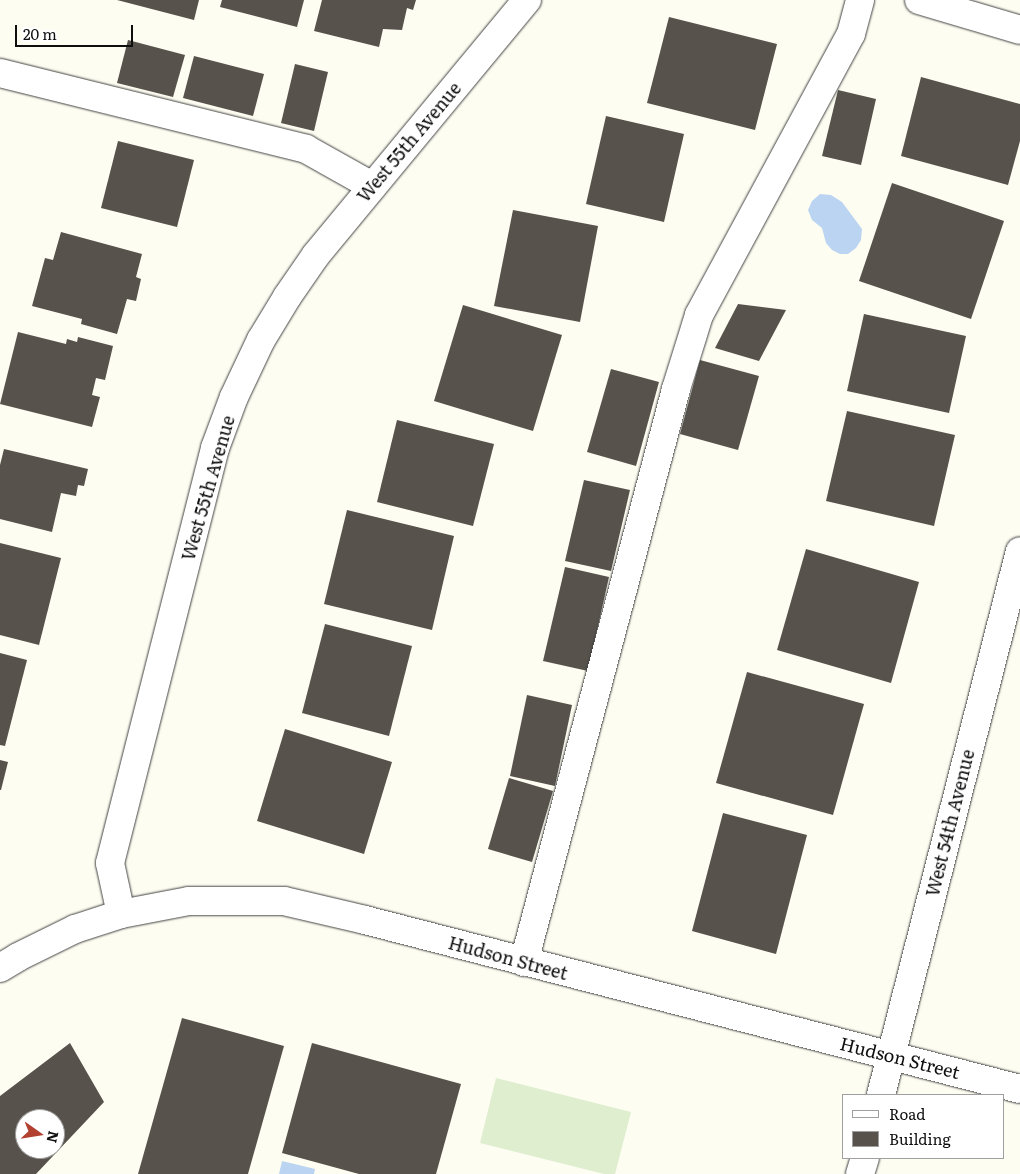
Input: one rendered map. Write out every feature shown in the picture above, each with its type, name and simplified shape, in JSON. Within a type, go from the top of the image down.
[{"type":"street","name":"West 55th Avenue","points":[[121,914],[110,863],[215,448],[234,397],[260,340],[286,297],[316,255],[527,0]]},
{"type":"street","points":[[524,962],[698,315],[850,34],[860,0]]},
{"type":"street","points":[[919,0],[1020,30]]},
{"type":"street","points":[[0,72],[306,149],[372,186]]},
{"type":"street","name":"West 54th Avenue","points":[[881,1094],[1020,551]]},
{"type":"street","name":"Hudson Street","points":[[0,968],[75,929],[121,914],[188,901],[284,901],[365,920],[1020,1089]]},
{"type":"street","points":[[860,1174],[864,1159]]},
{"type":"green space","points":[[496,1078],[631,1112],[615,1174],[604,1174],[480,1143]]},
{"type":"water","points":[[820,194],[831,195],[842,202],[862,229],[861,240],[856,248],[848,254],[840,254],[832,250],[826,243],[822,228],[812,220],[808,210],[812,201]]},
{"type":"water","points":[[282,1161],[315,1169],[314,1174],[279,1174]]},
{"type":"building","points":[[117,0],[199,0],[194,20]]},
{"type":"building","points":[[222,0],[304,0],[297,27],[220,7]]},
{"type":"building","points":[[322,0],[416,0],[413,10],[407,8],[402,30],[383,29],[379,47],[314,31]]},
{"type":"building","points":[[669,17],[777,44],[755,130],[647,103]]},
{"type":"building","points":[[128,40],[185,55],[173,97],[117,83]]},
{"type":"building","points":[[194,56],[264,74],[253,116],[183,98]]},
{"type":"building","points":[[295,64],[328,72],[314,131],[281,123]]},
{"type":"building","points":[[921,77],[1020,104],[1020,141],[1008,185],[901,156]]},
{"type":"building","points":[[838,90],[876,99],[861,165],[822,156]]},
{"type":"building","points":[[606,116],[684,134],[664,222],[586,204]]},
{"type":"building","points":[[118,141],[194,160],[177,227],[101,208]]},
{"type":"building","points":[[892,183],[1004,221],[971,319],[859,281]]},
{"type":"building","points":[[513,210],[598,226],[580,322],[494,306]]},
{"type":"building","points":[[61,232],[142,254],[136,277],[141,279],[136,301],[127,299],[117,334],[81,324],[82,319],[32,306],[45,258],[53,260]]},
{"type":"building","points":[[738,304],[786,310],[759,361],[715,348]]},
{"type":"building","points":[[463,305],[562,335],[533,431],[434,401]]},
{"type":"building","points":[[864,314],[966,336],[949,413],[847,391]]},
{"type":"building","points":[[18,332],[66,344],[67,339],[77,342],[78,337],[113,346],[105,380],[96,378],[92,395],[100,397],[92,427],[0,404]]},
{"type":"building","points":[[700,360],[759,376],[738,450],[680,434]]},
{"type":"building","points":[[611,369],[659,382],[636,466],[587,452]]},
{"type":"building","points":[[847,411],[955,435],[934,526],[826,501]]},
{"type":"building","points":[[397,420],[494,444],[473,526],[377,502]]},
{"type":"building","points":[[4,449],[88,469],[84,486],[78,485],[76,496],[61,493],[52,532],[0,519],[0,465]]},
{"type":"building","points":[[584,480],[630,490],[611,571],[565,561]]},
{"type":"building","points":[[347,510],[454,536],[432,630],[324,604]]},
{"type":"building","points":[[0,543],[61,558],[39,645],[0,635]]},
{"type":"building","points":[[806,549],[919,582],[891,683],[777,650]]},
{"type":"building","points":[[565,567],[609,577],[588,671],[543,661]]},
{"type":"building","points":[[325,624],[412,646],[389,736],[302,713]]},
{"type":"building","points":[[0,653],[27,660],[5,746],[0,745]]},
{"type":"building","points":[[747,672],[864,704],[833,815],[716,783]]},
{"type":"building","points":[[527,695],[572,705],[555,786],[510,776]]},
{"type":"building","points":[[285,729],[392,762],[364,854],[257,821]]},
{"type":"building","points":[[0,760],[8,762],[1,790],[0,790]]},
{"type":"building","points":[[509,778],[553,791],[532,862],[488,849]]},
{"type":"building","points":[[723,813],[807,835],[776,954],[692,931]]},
{"type":"building","points":[[182,1018],[284,1046],[248,1174],[138,1174]]},
{"type":"building","points":[[70,1043],[104,1102],[65,1143],[65,1109],[15,1109],[15,1159],[50,1159],[36,1174],[0,1174],[0,1096]]},
{"type":"building","points":[[312,1043],[461,1084],[436,1174],[359,1174],[282,1153]]}]
